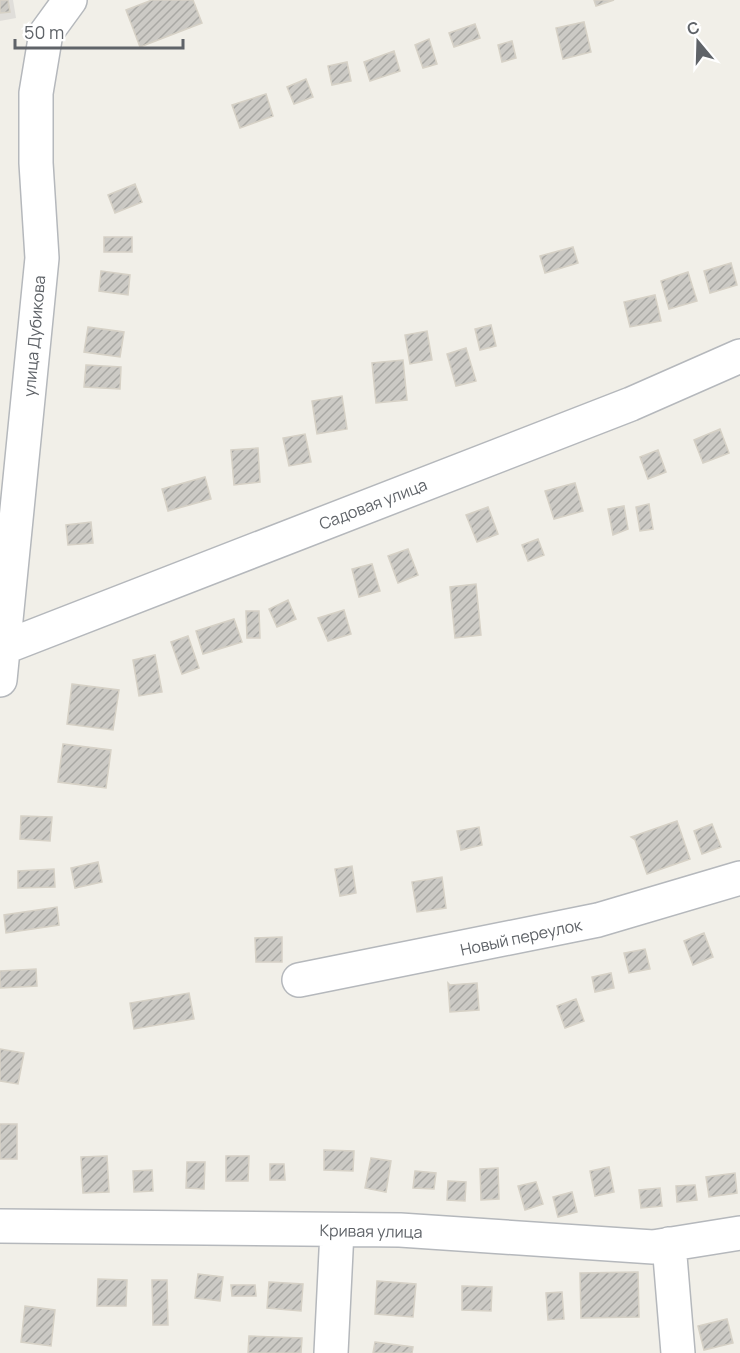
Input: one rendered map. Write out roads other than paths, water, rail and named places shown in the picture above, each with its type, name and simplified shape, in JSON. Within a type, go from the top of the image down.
[{"type":"street","name":"улица Дубикова","points":[[0,680],[42,258],[36,163],[36,93],[46,33],[70,0]]},
{"type":"street","name":"Садовая улица","points":[[5,647],[620,408],[740,356]]},
{"type":"street","name":"Новый переулок","points":[[299,980],[598,920],[740,878]]},
{"type":"street","name":"Кривая улица","points":[[0,1226],[400,1230],[653,1247],[740,1233]]},
{"type":"street","points":[[331,1353],[337,1231]]},
{"type":"street","points":[[669,1244],[678,1353]]}]
